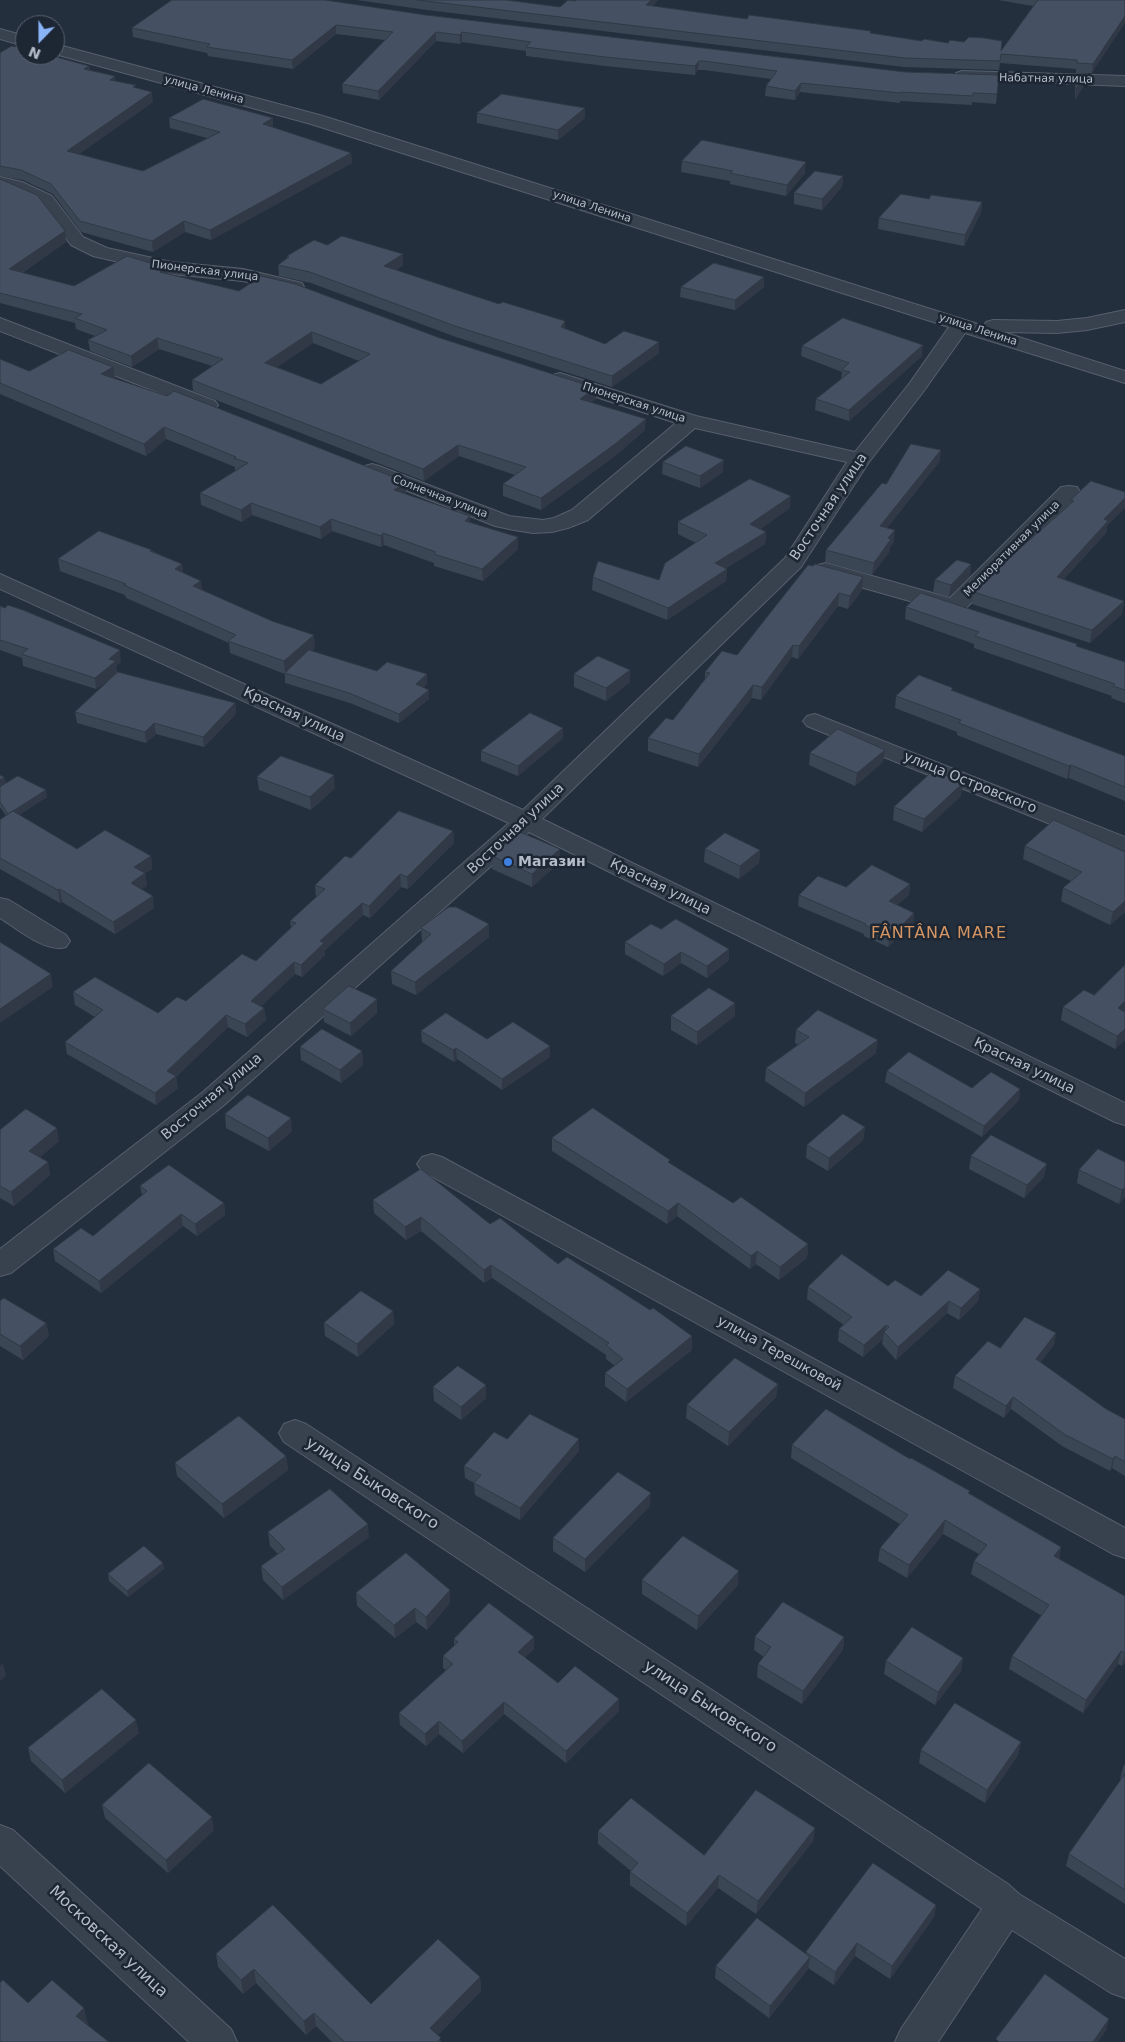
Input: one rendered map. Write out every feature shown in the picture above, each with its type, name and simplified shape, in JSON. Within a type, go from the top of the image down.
[{"type":"street","points":[[0,34],[15,38]]},
{"type":"street","name":"улица Ленина","points":[[65,52],[317,120],[1125,377]]},
{"type":"street","name":"Набатная улица","points":[[950,76],[1063,78],[1125,82]]},
{"type":"street","name":"Пионерская улица","points":[[0,182],[16,186],[46,200],[77,241],[100,252],[147,264],[250,276],[312,293]]},
{"type":"street","points":[[961,325],[1057,327],[1087,324],[1125,316]]},
{"type":"street","points":[[0,324],[227,413]]},
{"type":"street","name":"Восточная улица","points":[[0,1265],[213,1099],[526,822],[793,562],[860,459],[916,388],[961,325]]},
{"type":"street","name":"Пионерская улица","points":[[541,373],[691,421],[860,459]]},
{"type":"street","name":"Солнечная улица","points":[[356,464],[503,521],[544,527],[566,523],[580,515],[691,421]]},
{"type":"street","name":"Мелиоративная улица","points":[[793,562],[839,573],[964,609],[1069,492]]},
{"type":"street","name":"Красная улица","points":[[0,581],[526,822],[1125,1115]]},
{"type":"street","name":"улица Островского","points":[[815,721],[1125,846]]},
{"type":"street","points":[[0,906],[57,941]]},
{"type":"street","name":"улица Терешковой","points":[[432,1164],[1125,1544]]},
{"type":"street","name":"улица Быковского","points":[[295,1433],[995,1896],[1006,1906],[1125,1980]]},
{"type":"street","name":"Московская улица","points":[[0,1842],[217,2042]]},
{"type":"street","points":[[915,2042],[1006,1906]]},
{"type":"building","points":[[172,0],[325,0],[426,15],[905,72],[999,75],[997,94],[973,93],[973,96],[901,93],[801,83],[795,91],[766,86],[777,71],[704,61],[699,61],[695,66],[605,57],[526,47],[531,42],[462,32],[460,35],[436,32],[378,91],[342,84],[393,32],[336,25],[292,60],[207,47],[210,44],[132,28]]},
{"type":"building","points":[[418,0],[506,0],[560,7],[568,0],[651,0],[646,5],[747,19],[749,15],[871,31],[870,33],[922,41],[924,39],[948,43],[950,40],[964,42],[969,37],[984,38],[1002,41],[1001,51],[1038,0],[1125,0],[1125,16],[1093,64],[1077,63],[1077,60],[1001,54],[1000,61],[905,58]]},
{"type":"building","points":[[12,46],[15,47],[15,65],[65,65],[65,59],[89,66],[84,69],[115,76],[110,80],[136,85],[133,87],[152,92],[67,151],[143,171],[220,132],[169,118],[203,99],[273,118],[263,124],[351,153],[210,230],[184,221],[152,241],[80,221],[51,184],[21,170],[0,166],[0,53]]},
{"type":"building","points":[[1077,76],[1085,76],[1076,89]]},
{"type":"building","points":[[502,94],[585,108],[558,130],[477,113]]},
{"type":"building","points":[[702,140],[806,162],[787,185],[730,173],[733,171],[682,161]]},
{"type":"building","points":[[815,171],[843,176],[822,199],[794,193]]},
{"type":"building","points":[[0,179],[37,195],[65,231],[9,269],[74,286],[127,256],[167,268],[160,272],[239,291],[261,276],[295,284],[440,338],[596,388],[580,399],[646,419],[541,498],[503,484],[526,467],[458,445],[423,469],[192,380],[223,359],[157,338],[131,356],[88,340],[107,330],[75,318],[82,314],[0,293]],"holes":[[[312,332],[370,354],[321,384],[265,363]]]},
{"type":"building","points":[[901,194],[929,199],[931,195],[982,202],[965,235],[879,218]]},
{"type":"building","points":[[342,236],[403,254],[384,266],[499,304],[503,302],[565,321],[561,327],[605,344],[624,331],[659,342],[612,376],[455,326],[310,272],[278,265],[289,257],[287,256],[314,240],[327,245]]},
{"type":"building","points":[[714,263],[764,277],[735,300],[681,287]]},
{"type":"building","points":[[843,318],[923,345],[849,410],[816,399],[850,372],[842,370],[849,363],[802,346]]},
{"type":"building","points":[[69,350],[113,367],[101,374],[167,396],[174,391],[406,482],[394,490],[470,516],[465,521],[518,537],[482,569],[434,554],[436,552],[383,533],[381,536],[331,519],[320,527],[251,503],[241,510],[200,493],[248,463],[164,427],[144,444],[0,383],[0,359],[29,371]]},
{"type":"building","points":[[911,444],[941,450],[880,526],[895,530],[888,538],[891,539],[874,563],[826,550],[882,483],[886,484]]},
{"type":"building","points":[[686,446],[724,460],[700,476],[663,462]]},
{"type":"building","points":[[750,479],[791,496],[750,524],[766,532],[715,563],[727,569],[668,608],[593,577],[598,561],[659,580],[665,563],[707,535],[678,522]]},
{"type":"building","points":[[1091,481],[1125,492],[1125,498],[1104,519],[1108,521],[1057,577],[1124,601],[1092,630],[974,592],[1003,563],[1074,501],[1071,500]]},
{"type":"building","points":[[99,531],[152,550],[150,551],[182,564],[175,569],[201,581],[193,586],[272,621],[314,635],[284,661],[228,641],[236,635],[124,585],[126,584],[58,559]]},
{"type":"building","points":[[957,560],[971,564],[951,585],[935,580]]},
{"type":"building","points":[[815,564],[863,577],[850,596],[839,593],[799,646],[793,645],[762,687],[753,685],[699,754],[648,738],[666,718],[673,720],[710,673],[705,672],[722,651],[737,655],[808,565],[813,566]]},
{"type":"building","points":[[921,593],[1077,644],[1076,646],[1125,662],[1125,690],[1113,686],[1115,684],[975,636],[979,632],[906,607]]},
{"type":"building","points":[[8,605],[120,650],[109,659],[116,661],[95,678],[21,654],[28,649],[0,640],[0,606],[5,608]]},
{"type":"building","points":[[309,650],[377,671],[387,662],[427,674],[416,684],[429,690],[399,714],[349,693],[285,673]]},
{"type":"building","points":[[598,656],[630,670],[606,688],[574,674]]},
{"type":"building","points":[[118,672],[235,703],[203,737],[154,723],[145,732],[75,712]]},
{"type":"building","points":[[919,675],[953,688],[951,690],[1125,756],[1125,787],[959,723],[961,720],[896,696]]},
{"type":"building","points":[[530,713],[563,728],[518,766],[481,751]]},
{"type":"building","points":[[838,729],[885,750],[857,773],[810,753]]},
{"type":"building","points":[[281,756],[334,775],[310,797],[257,777]]},
{"type":"building","points":[[934,770],[963,783],[924,819],[894,807]]},
{"type":"building","points":[[18,776],[46,790],[8,814],[0,802],[0,787]]},
{"type":"building","points":[[13,811],[77,849],[105,830],[151,856],[134,867],[145,873],[131,883],[153,896],[113,922],[60,889],[58,890],[0,858],[0,820]]},
{"type":"building","points":[[399,811],[453,831],[407,877],[400,874],[369,906],[362,903],[320,941],[324,943],[301,965],[294,962],[251,1001],[264,1008],[245,1024],[226,1015],[167,1071],[176,1076],[155,1093],[65,1042],[103,1010],[73,992],[95,977],[158,1013],[177,997],[186,1001],[242,954],[256,961],[296,923],[290,921],[325,889],[315,885],[345,856],[351,858]]},
{"type":"building","points":[[1054,820],[1125,852],[1125,901],[1113,912],[1063,888],[1082,872],[1025,846]]},
{"type":"building","points":[[520,832],[560,849],[532,874],[492,856]]},
{"type":"building","points":[[725,833],[760,850],[740,866],[705,849]]},
{"type":"building","points":[[872,865],[910,884],[889,901],[914,913],[890,937],[866,924],[799,895],[818,876],[846,887]]},
{"type":"building","points":[[449,907],[456,907],[489,924],[415,982],[391,971],[431,934],[421,928]]},
{"type":"building","points":[[676,919],[729,949],[707,966],[681,952],[664,964],[625,942],[651,924],[661,929]]},
{"type":"building","points":[[0,942],[51,974],[0,1009]]},
{"type":"building","points":[[1125,965],[1125,1001],[1118,1008],[1125,1012],[1125,1029],[1117,1036],[1063,1007],[1084,990],[1094,995]]},
{"type":"building","points":[[349,986],[377,999],[350,1023],[323,1009]]},
{"type":"building","points":[[709,988],[735,1003],[697,1032],[671,1016]]},
{"type":"building","points":[[818,1010],[878,1040],[805,1093],[766,1068],[809,1037],[796,1030]]},
{"type":"building","points":[[446,1013],[487,1039],[513,1022],[550,1046],[502,1079],[456,1048],[453,1050],[421,1031]]},
{"type":"building","points":[[322,1029],[362,1051],[340,1070],[300,1047]]},
{"type":"building","points":[[909,1052],[972,1088],[991,1072],[1020,1089],[984,1126],[887,1071]]},
{"type":"building","points":[[248,1095],[291,1118],[268,1138],[225,1114]]},
{"type":"building","points":[[593,1108],[670,1160],[668,1162],[733,1203],[741,1197],[808,1244],[780,1267],[757,1251],[751,1256],[678,1203],[668,1211],[552,1138]]},
{"type":"building","points":[[26,1109],[57,1128],[29,1151],[48,1162],[11,1192],[0,1186],[0,1130]]},
{"type":"building","points":[[843,1114],[865,1127],[829,1158],[807,1145]]},
{"type":"building","points":[[991,1135],[1047,1164],[1027,1185],[971,1156]]},
{"type":"building","points":[[1098,1149],[1125,1162],[1125,1187],[1122,1190],[1079,1170]]},
{"type":"building","points":[[169,1165],[224,1203],[195,1224],[181,1214],[99,1281],[53,1249],[81,1228],[93,1236],[147,1191],[140,1186]]},
{"type":"building","points":[[421,1169],[490,1224],[500,1218],[558,1264],[567,1257],[650,1310],[653,1308],[692,1336],[627,1389],[605,1373],[623,1359],[606,1345],[609,1343],[491,1265],[484,1270],[421,1217],[405,1227],[373,1200]]},
{"type":"building","points":[[842,1254],[888,1286],[895,1280],[921,1296],[948,1270],[980,1289],[961,1308],[949,1301],[898,1347],[884,1332],[889,1327],[886,1325],[864,1345],[839,1329],[852,1317],[808,1287]]},
{"type":"building","points":[[361,1291],[393,1311],[357,1344],[324,1323]]},
{"type":"building","points":[[4,1298],[46,1323],[20,1346],[0,1334],[0,1301]]},
{"type":"building","points":[[1025,1317],[1056,1333],[1036,1359],[1106,1409],[1125,1419],[1125,1462],[1115,1456],[1113,1459],[1064,1434],[1013,1397],[1006,1406],[955,1376],[988,1341],[1000,1348]]},
{"type":"building","points":[[735,1358],[778,1384],[729,1432],[687,1405]]},
{"type":"building","points":[[458,1366],[486,1385],[461,1407],[433,1387]]},
{"type":"building","points":[[826,1409],[910,1459],[970,1491],[968,1493],[1061,1547],[1054,1556],[1125,1596],[1125,1653],[1121,1651],[1086,1700],[1012,1656],[1049,1605],[974,1561],[987,1545],[945,1520],[909,1565],[880,1548],[908,1515],[792,1445]]},
{"type":"building","points":[[530,1414],[579,1439],[520,1508],[474,1483],[481,1475],[464,1466],[494,1432],[507,1439]]},
{"type":"building","points":[[239,1416],[286,1456],[222,1504],[175,1463]]},
{"type":"building","points":[[618,1472],[651,1493],[585,1559],[553,1538]]},
{"type":"building","points":[[330,1489],[368,1524],[282,1587],[261,1566],[285,1549],[268,1532]]},
{"type":"building","points":[[683,1536],[739,1571],[698,1616],[642,1580]]},
{"type":"building","points":[[144,1546],[163,1563],[127,1591],[108,1574]]},
{"type":"building","points":[[406,1553],[450,1590],[426,1617],[415,1608],[394,1625],[356,1593]]},
{"type":"building","points":[[783,1602],[844,1637],[803,1691],[758,1664],[771,1647],[755,1637]]},
{"type":"building","points":[[489,1603],[534,1637],[518,1652],[558,1683],[575,1666],[619,1699],[566,1751],[504,1702],[462,1741],[439,1721],[425,1734],[399,1713],[453,1664],[443,1656],[458,1642],[454,1639]]},
{"type":"building","points":[[912,1627],[963,1658],[938,1692],[886,1661]]},
{"type":"building","points":[[102,1689],[136,1720],[62,1780],[28,1748]]},
{"type":"building","points":[[955,1703],[1021,1742],[987,1790],[921,1750]]},
{"type":"building","points":[[149,1763],[212,1817],[166,1860],[102,1805]]},
{"type":"building","points":[[1125,1774],[1125,1890],[1069,1854]]},
{"type":"building","points":[[756,1790],[815,1828],[758,1901],[719,1875],[687,1913],[630,1872],[638,1863],[598,1831],[631,1798],[704,1855]]},
{"type":"building","points":[[873,1863],[936,1905],[892,1966],[857,1943],[835,1972],[806,1952]]},
{"type":"building","points":[[273,1905],[371,2004],[438,1939],[480,1977],[430,2028],[441,2038],[437,2042],[345,2042],[314,2013],[304,2021],[254,1969],[241,1980],[216,1954]]},
{"type":"building","points":[[757,1918],[810,1957],[770,2006],[716,1966]]},
{"type":"building","points":[[1045,1974],[1109,2019],[1093,2042],[999,2042],[996,2039]]},
{"type":"building","points":[[3,1980],[28,2003],[52,1980],[84,2008],[76,2016],[109,2042],[0,2042],[0,1983]]},
{"type":"place","name":"Магазин","points":[[508,862]]},
{"type":"district","name":"FÂNTÂNA MARE","points":[[939,934]]}]
